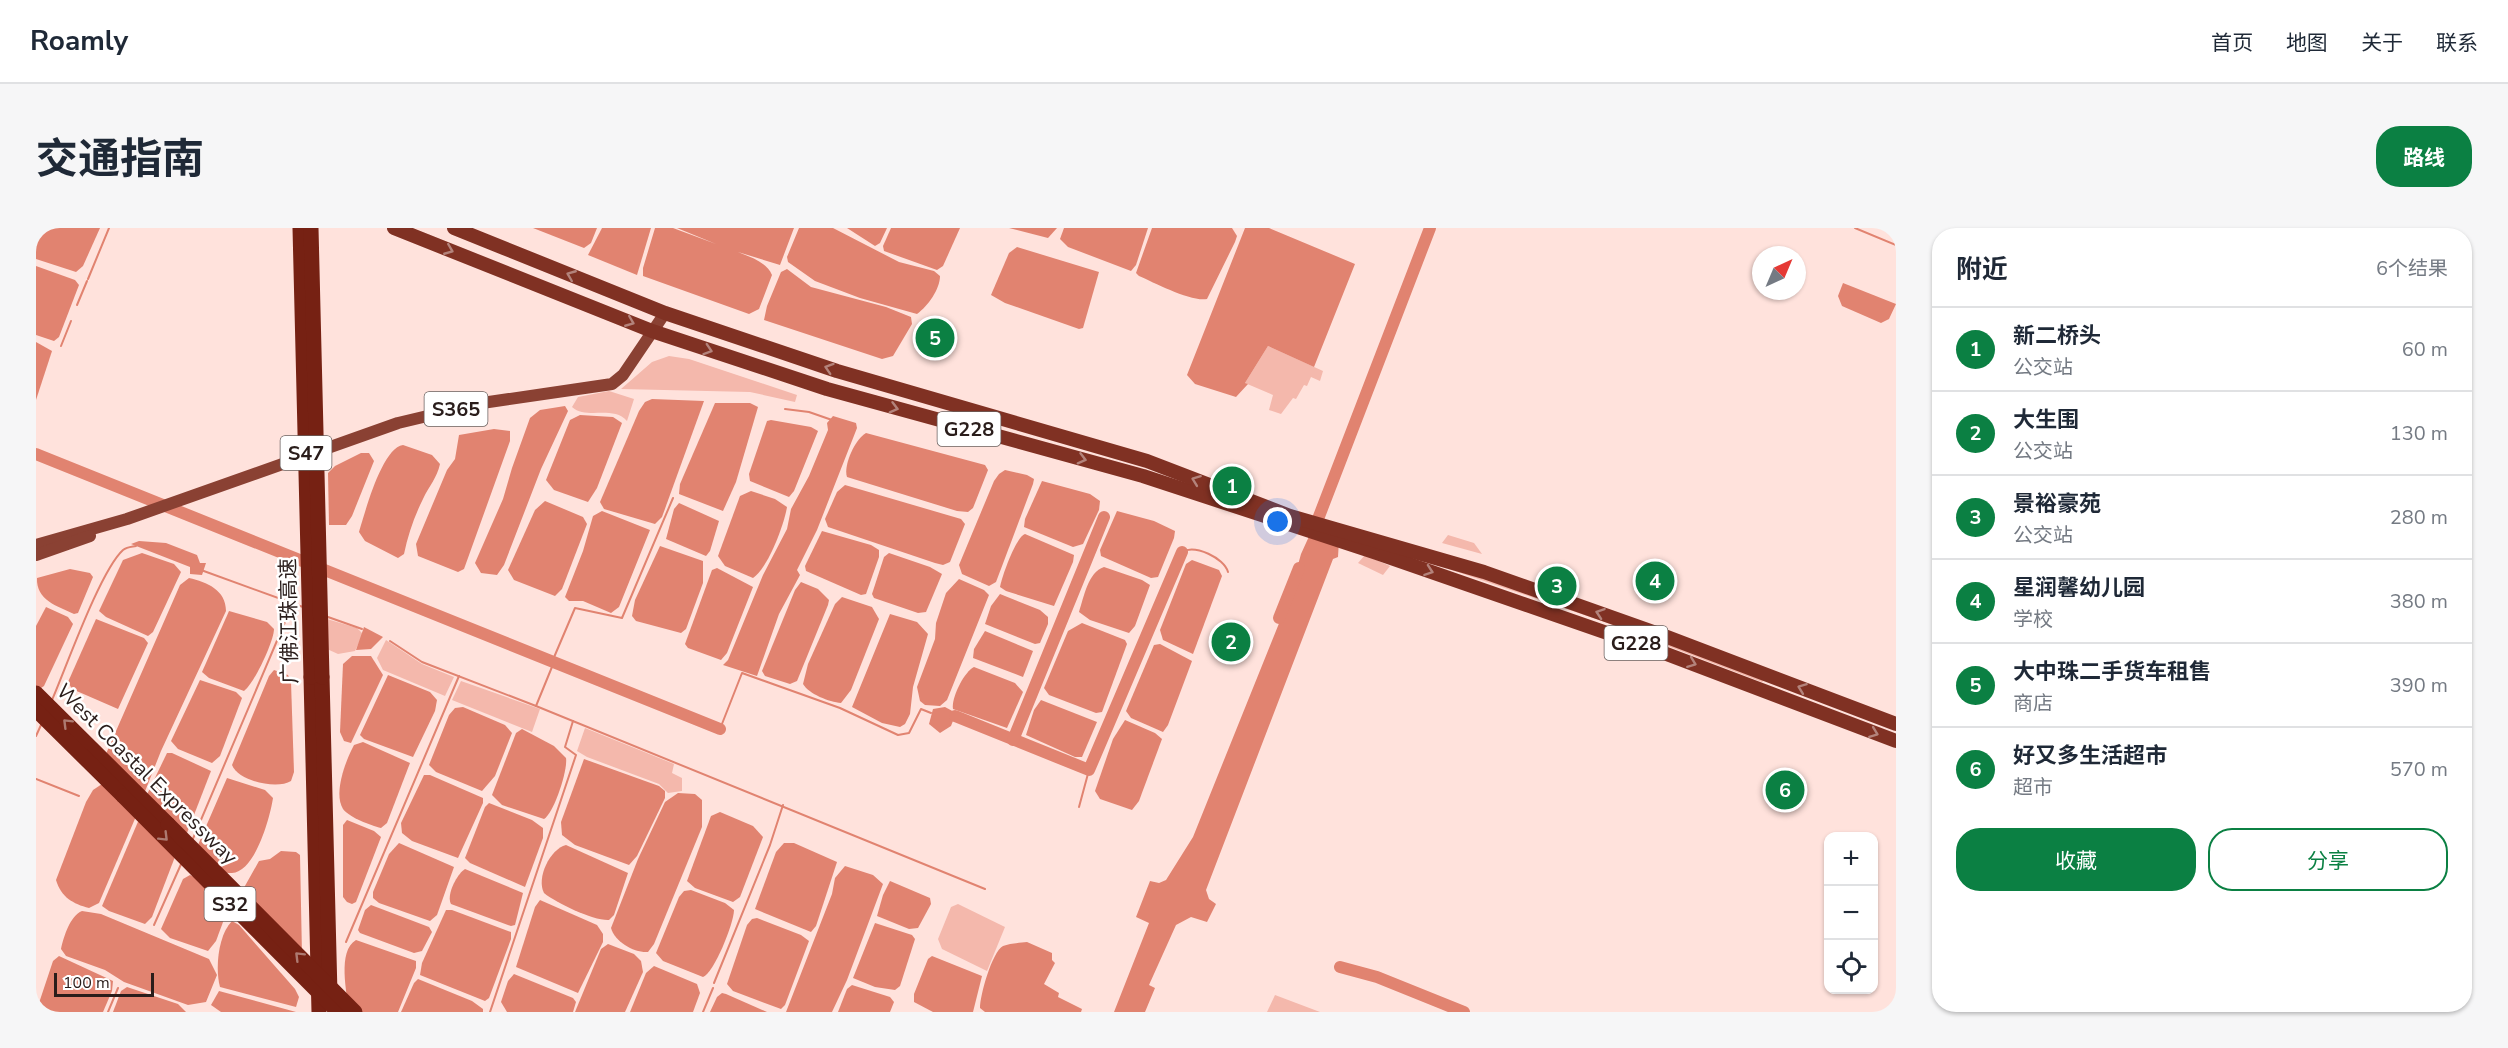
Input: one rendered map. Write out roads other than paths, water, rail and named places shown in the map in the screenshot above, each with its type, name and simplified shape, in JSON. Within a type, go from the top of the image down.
[{"type":"highway","name":"广佛江珠高速","points":[[300,228],[330,1012]]},
{"type":"highway","name":"广佛江珠高速","points":[[311,228],[320,1012]]},
{"type":"highway","name":"G228","points":[[394,228],[652,332],[826,389],[1143,476],[1375,547],[1896,741]]},
{"type":"highway","name":"G228","points":[[454,228],[665,313],[837,371],[1147,461],[1301,525]]},
{"type":"highway","name":"G228","points":[[1375,547],[1484,572],[1662,635],[1896,724]]},
{"type":"highway","name":"West Coastal Expressway","points":[[36,693],[355,1012]]},
{"type":"highway","name":"West Coastal Expressway","points":[[36,710],[338,1012]]},
{"type":"main road","name":"S365","points":[[127,519],[398,423],[482,403],[612,384],[623,375],[665,313]]},
{"type":"main road","points":[[36,545],[127,519]]},
{"type":"main road","points":[[36,555],[127,519]]},
{"type":"waterway","points":[[88,279],[109,228]]},
{"type":"waterway","points":[[1313,532],[1430,228]]},
{"type":"waterway","points":[[1855,228],[1896,245]]},
{"type":"waterway","points":[[77,305],[87,281]]},
{"type":"waterway","points":[[61,346],[71,321]]},
{"type":"waterway","points":[[785,409],[809,412],[832,420]]},
{"type":"waterway","points":[[36,454],[720,729]]},
{"type":"waterway","points":[[552,662],[575,608],[622,618],[673,498]]},
{"type":"waterway","points":[[1013,740],[1104,517]]},
{"type":"waterway","points":[[52,700],[104,578],[123,550],[136,546]]},
{"type":"waterway","points":[[1182,552],[1201,551],[1215,557],[1228,572]]},
{"type":"waterway","points":[[955,716],[1089,770],[1182,552]]},
{"type":"waterway","points":[[1279,618],[1299,568]]},
{"type":"waterway","points":[[201,570],[303,607]]},
{"type":"waterway","points":[[192,841],[293,603]]},
{"type":"waterway","points":[[328,617],[362,629]]},
{"type":"waterway","points":[[390,641],[422,662],[536,706],[985,889]]},
{"type":"waterway","points":[[536,706],[554,662]]},
{"type":"waterway","points":[[720,729],[742,673],[840,708],[898,735],[909,733],[921,709],[931,713]]},
{"type":"waterway","points":[[346,942],[459,676]]},
{"type":"waterway","points":[[490,1012],[576,755],[565,747],[573,721]]},
{"type":"waterway","points":[[36,736],[41,725]]},
{"type":"waterway","points":[[1079,807],[1089,770]]},
{"type":"waterway","points":[[36,779],[79,796]]},
{"type":"waterway","points":[[714,983],[770,845],[783,805]]},
{"type":"waterway","points":[[154,925],[182,862]]},
{"type":"waterway","points":[[1340,967],[1377,977],[1464,1012]]},
{"type":"waterway","points":[[108,1012],[118,988]]},
{"type":"waterway","points":[[703,1012],[713,988]]},
{"type":"place","name":"大中珠二手货车租售","points":[[935,338]]},
{"type":"place","name":"新二桥头","points":[[1232,486]]},
{"type":"place","name":"星润馨幼儿园","points":[[1655,581]]},
{"type":"place","name":"景裕豪苑","points":[[1557,586]]},
{"type":"place","name":"大生围","points":[[1231,642]]},
{"type":"place","name":"好又多生活超市","points":[[1785,790]]}]
